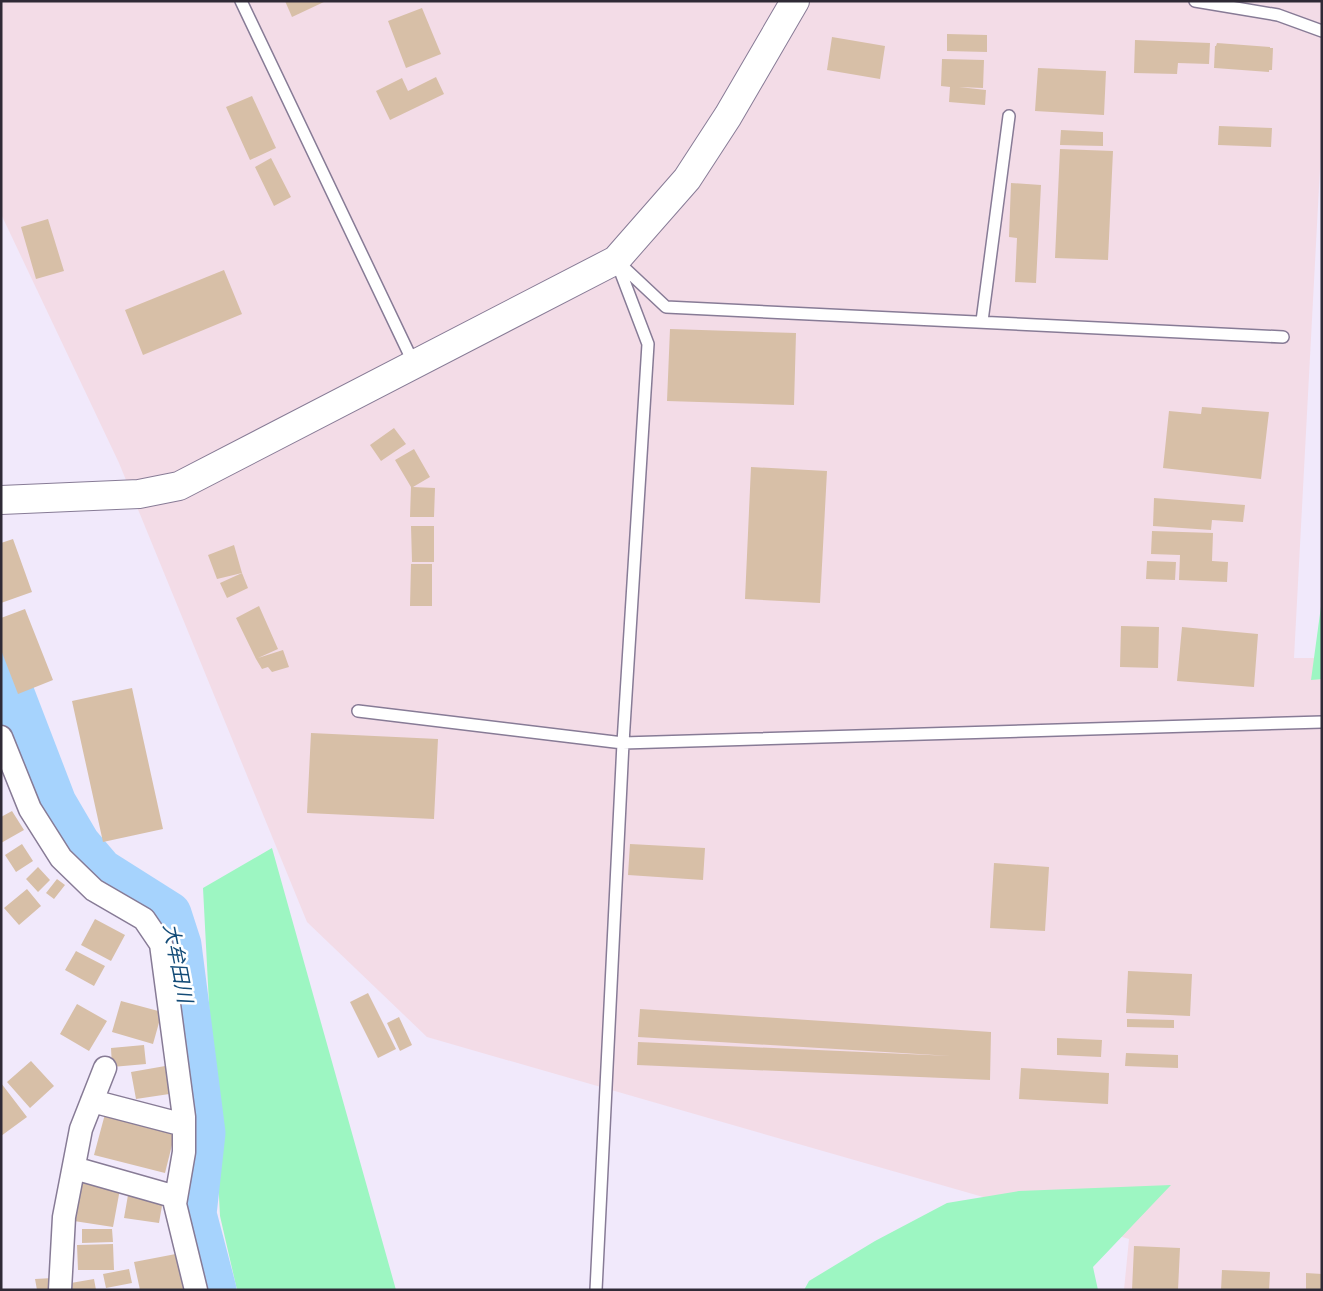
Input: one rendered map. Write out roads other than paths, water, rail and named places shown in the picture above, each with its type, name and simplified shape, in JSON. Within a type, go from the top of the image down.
[{"type":"street","points":[[1,500],[139,494],[178,486],[616,260],[687,179],[728,116],[795,1]]},
{"type":"street","points":[[1,737],[30,809],[61,858],[94,890],[144,919],[161,944],[184,1117],[184,1152],[175,1204],[196,1290]]},
{"type":"street","points":[[60,1290],[64,1217],[81,1129],[104,1068]]},
{"type":"street","points":[[92,1100],[184,1125]]},
{"type":"street","points":[[74,1168],[176,1197]]},
{"type":"lane","points":[[241,1],[414,364]]},
{"type":"lane","points":[[1195,1],[1278,15],[1322,31]]},
{"type":"lane","points":[[982,322],[1009,116]]},
{"type":"lane","points":[[616,260],[666,307],[1283,336]]},
{"type":"lane","points":[[596,1290],[623,743],[648,344],[616,260]]},
{"type":"lane","points":[[358,711],[623,743],[1322,722]]},
{"type":"waterway","name":"大牟田川","points":[[1,665],[54,803],[78,844],[101,871],[169,914],[179,945],[203,1133],[194,1214],[214,1290]]}]
